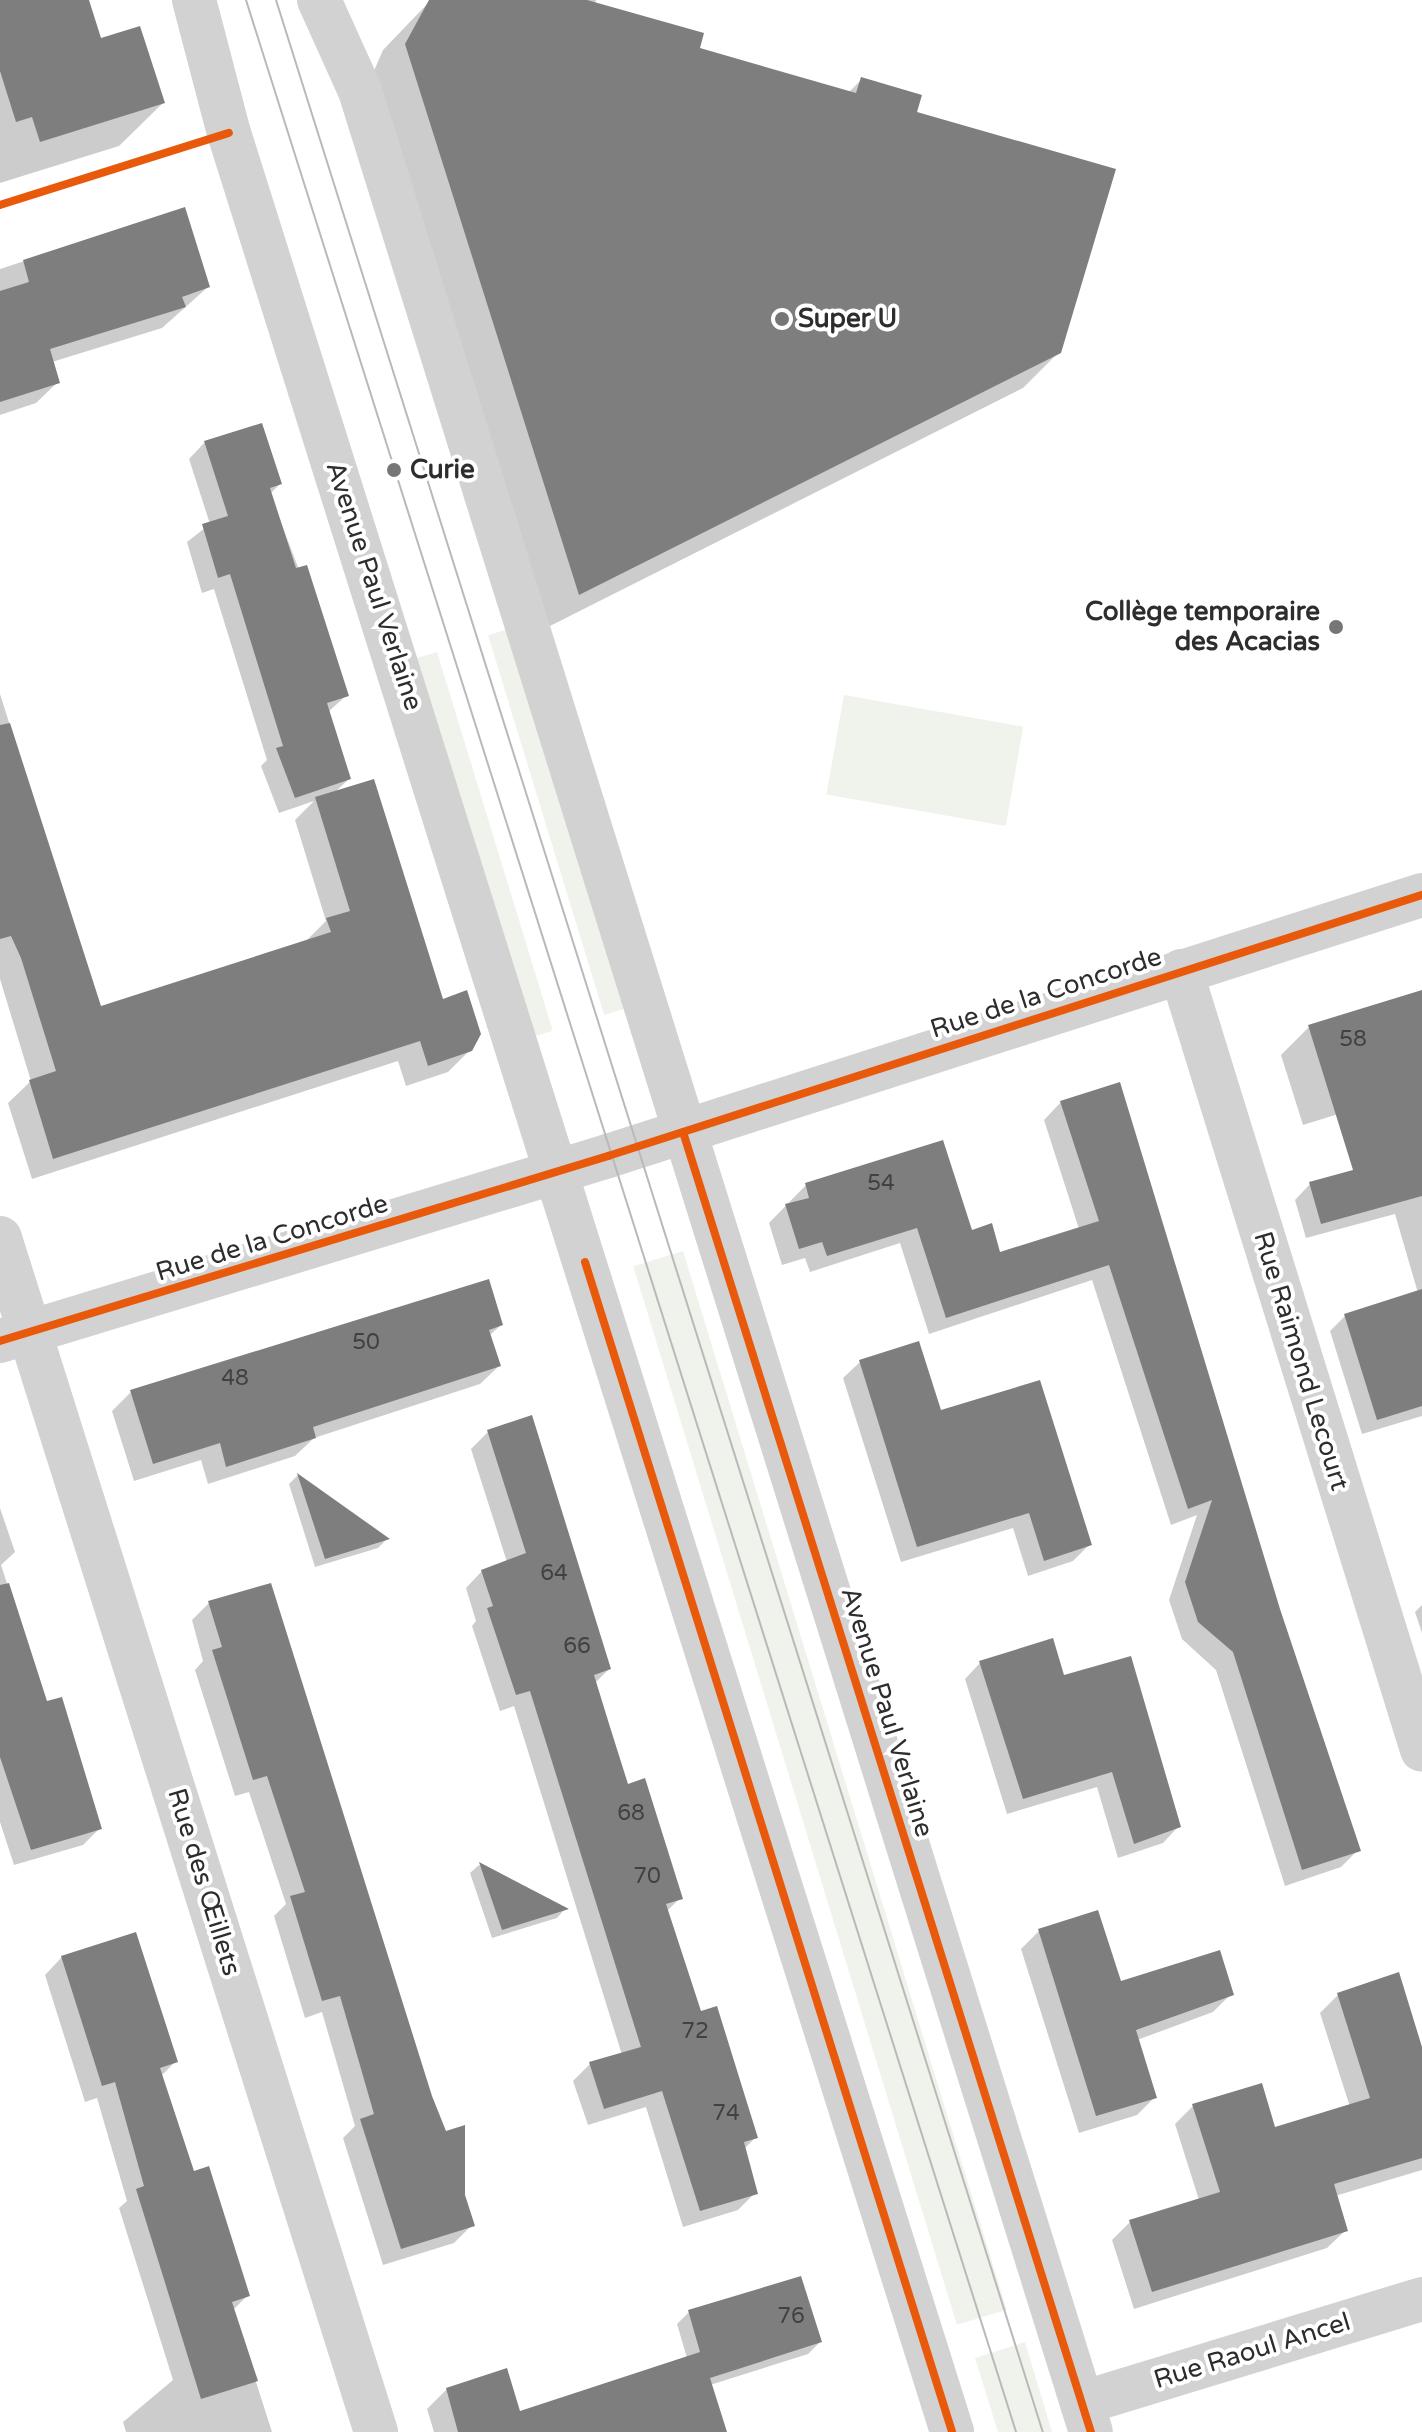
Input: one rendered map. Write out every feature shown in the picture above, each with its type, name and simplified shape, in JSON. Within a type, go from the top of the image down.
[{"type":"street","name":"Avenue Paul Verlaine","points":[[194,0],[229,133],[952,2432]]},
{"type":"street","name":"Avenue Paul Verlaine","points":[[319,0],[360,91],[1087,2418]]},
{"type":"street","name":"Rue de la Concorde","points":[[683,1132],[1422,895]]},
{"type":"street","name":"Rue Raimond Lecourt","points":[[1181,971],[1422,1750]]},
{"type":"street","points":[[556,1172],[683,1132]]},
{"type":"street","name":"Rue de la Concorde","points":[[15,1337],[556,1172]]},
{"type":"street","name":"Rue des Œillets","points":[[0,1238],[15,1337],[376,2432]]},
{"type":"street","name":"Rue Raoul Ancel","points":[[1087,2418],[1422,2299]]},
{"type":"shaded area","points":[[512,628],[628,1008],[604,1015],[488,635]]},
{"type":"shaded area","points":[[437,652],[553,1031],[528,1038],[412,660]]},
{"type":"shaded area","points":[[844,695],[1023,727],[1006,826],[826,794]]},
{"type":"shaded area","points":[[683,1251],[1007,2310],[957,2325],[633,1266]]},
{"type":"shaded area","points":[[1025,2342],[1052,2432],[998,2432],[975,2358]]},
{"type":"building","points":[[0,0],[89,0],[101,38],[140,26],[165,103],[40,142],[32,117],[16,122],[0,71]]},
{"type":"building","name":"Super U","points":[[429,0],[587,0],[704,33],[700,48],[856,93],[861,77],[922,95],[917,112],[1116,169],[1061,353],[579,595],[405,44]]},
{"type":"building","points":[[185,207],[210,287],[182,297],[186,307],[50,349],[60,383],[0,402],[0,291],[29,282],[23,260]]},
{"type":"building","points":[[262,423],[282,484],[270,488],[296,568],[307,565],[349,696],[327,703],[351,779],[295,798],[276,748],[283,746],[230,574],[218,578],[202,524],[228,516],[204,441]]},
{"type":"building","points":[[10,723],[101,1006],[331,932],[326,918],[350,911],[315,797],[374,779],[443,999],[467,990],[481,1034],[472,1051],[428,1066],[420,1041],[53,1159],[29,1080],[56,1071],[21,958],[11,936],[0,939],[0,725]]},
{"type":"building","points":[[1422,990],[1422,1196],[1321,1224],[1309,1182],[1353,1170],[1308,1025]]},
{"type":"building","points":[[1120,1082],[1280,1609],[1361,1851],[1302,1870],[1233,1652],[1198,1622],[1185,1582],[1212,1500],[1188,1509],[1109,1265],[946,1318],[917,1228],[827,1256],[822,1242],[799,1249],[785,1204],[809,1198],[805,1183],[943,1140],[972,1230],[992,1223],[1000,1252],[1099,1221],[1060,1101]]},
{"type":"building","points":[[489,1279],[503,1325],[489,1330],[501,1366],[313,1427],[316,1438],[226,1467],[220,1443],[153,1464],[130,1390]]},
{"type":"building","points":[[1422,1289],[1422,1406],[1377,1420],[1344,1314]]},
{"type":"building","points":[[919,1341],[941,1410],[1040,1380],[1092,1545],[1044,1561],[1029,1513],[917,1547],[859,1360]]},
{"type":"building","points":[[532,1415],[611,1669],[594,1675],[610,1727],[628,1784],[645,1778],[683,1899],[666,1904],[701,2011],[717,2006],[758,2138],[744,2142],[758,2194],[700,2211],[662,2091],[604,2109],[589,2062],[641,2047],[530,1691],[516,1695],[487,1608],[493,1606],[481,1570],[526,1553],[487,1430]]},
{"type":"building","points":[[297,1473],[390,1539],[325,1559]]},
{"type":"building","points":[[9,1583],[47,1701],[62,1697],[102,1829],[31,1850],[0,1757],[0,1585]]},
{"type":"building","points":[[271,1583],[432,2096],[446,2131],[465,2125],[465,2195],[475,2226],[401,2249],[360,2119],[374,2114],[340,1996],[322,2001],[290,1896],[305,1892],[267,1776],[253,1780],[212,1650],[222,1647],[208,1601]]},
{"type":"building","points":[[1053,1638],[1064,1675],[1131,1656],[1181,1827],[1134,1844],[1112,1772],[1023,1799],[979,1661]]},
{"type":"building","points":[[479,1862],[569,1909],[502,1930]]},
{"type":"building","points":[[1098,1910],[1121,1981],[1220,1950],[1234,1995],[1136,2030],[1157,2098],[1096,2116],[1038,1929]]},
{"type":"building","points":[[136,1932],[178,2062],[160,2068],[194,2171],[209,2166],[250,2296],[232,2302],[258,2381],[201,2399],[136,2189],[144,2186],[115,2082],[102,2086],[61,1956]]},
{"type":"building","points":[[1399,1972],[1422,2047],[1422,2158],[1334,2184],[1348,2231],[1152,2292],[1129,2220],[1220,2192],[1192,2104],[1262,2083],[1275,2127],[1370,2098],[1337,1993]]},
{"type":"building","points":[[801,2276],[822,2342],[710,2378],[727,2432],[458,2432],[446,2388],[507,2368],[520,2411],[700,2352],[688,2310]]},
{"type":"tram line","points":[[246,0],[1016,2432]]},
{"type":"tram line","points":[[276,0],[1043,2432]]},
{"type":"cycle path","points":[[0,205],[229,133]]},
{"type":"cycle path","points":[[0,1341],[608,1156],[1422,895]]},
{"type":"cycle path","points":[[683,1132],[1091,2432]]},
{"type":"cycle path","points":[[585,1262],[952,2432]]},
{"type":"place","name":"Super U","points":[[782,319]]},
{"type":"place","name":"Curie","points":[[394,470]]},
{"type":"place","name":"Collège temporaire des Acacias","points":[[1336,627]]}]
